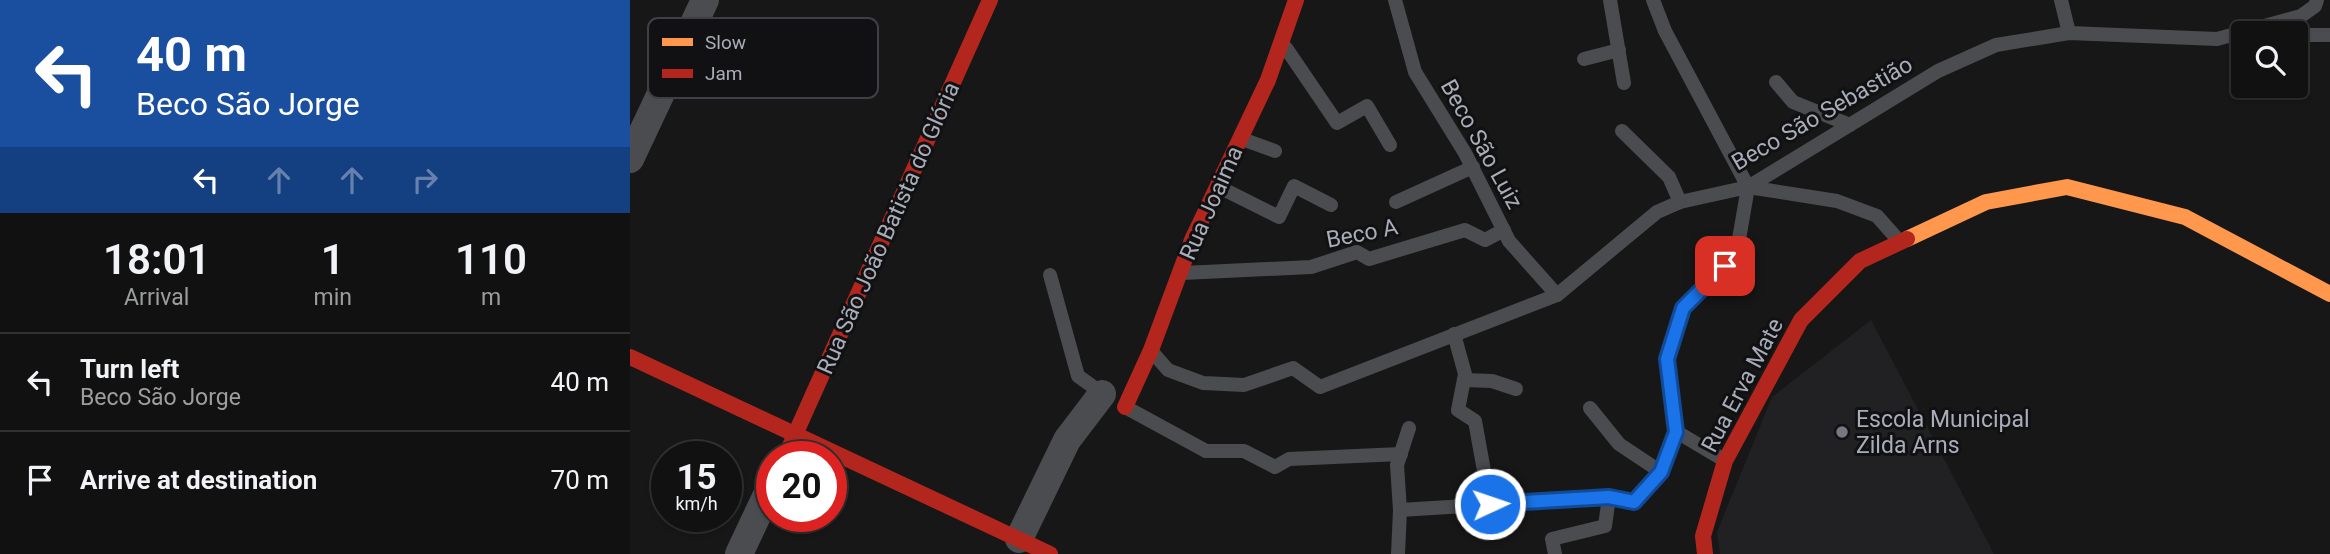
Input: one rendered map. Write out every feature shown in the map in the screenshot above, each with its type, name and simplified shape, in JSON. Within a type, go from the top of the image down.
[{"type":"street","points":[[697,18],[705,0]]},
{"type":"street","name":"Rua São João Batista do Glória","points":[[792,441],[990,0]]},
{"type":"street","name":"Rua Joaima","points":[[1019,539],[1067,440],[1113,400],[1151,350],[1192,240],[1268,80],[1296,0]]},
{"type":"street","points":[[630,159],[659,98]]},
{"type":"street","name":"Rua Erva Mate","points":[[1705,554],[1703,536],[1725,461],[1801,320],[1860,261],[1986,202],[2067,187],[2185,217],[2330,293]]},
{"type":"street","points":[[630,357],[1050,554]]},
{"type":"street","points":[[739,554],[756,518]]},
{"type":"lane","name":"Beco São Luiz","points":[[1395,0],[1415,72],[1473,167],[1509,241],[1557,295]]},
{"type":"lane","points":[[1610,0],[1624,83]]},
{"type":"lane","points":[[1400,510],[1609,497],[1634,502],[1661,472],[1676,432],[1667,359],[1683,308],[1712,281],[1737,251],[1748,187],[1665,31],[1653,0]]},
{"type":"lane","points":[[2061,0],[2069,33]]},
{"type":"lane","name":"Beco São Sebastião","points":[[1151,350],[1168,370],[1203,383],[1244,385],[1293,368],[1320,387],[1557,295],[1657,212],[1680,202],[1748,187],[1938,71],[1996,44],[2069,33],[2217,39],[2301,16],[2315,6],[2318,0]]},
{"type":"lane","points":[[2308,35],[2330,35]]},
{"type":"lane","points":[[1281,41],[1337,123],[1367,106],[1390,145]]},
{"type":"lane","points":[[1584,59],[1619,50]]},
{"type":"lane","points":[[1776,82],[1793,102],[1850,125]]},
{"type":"lane","points":[[1622,131],[1669,177],[1680,202]]},
{"type":"lane","points":[[1240,138],[1275,151]]},
{"type":"lane","points":[[1396,202],[1473,167]]},
{"type":"lane","points":[[1217,186],[1279,217],[1294,186],[1331,205]]},
{"type":"lane","points":[[1748,187],[1837,201],[1877,216],[1900,243]]},
{"type":"lane","name":"Beco A","points":[[1180,274],[1311,267],[1357,252],[1369,260],[1465,230],[1485,240],[1504,230]]},
{"type":"lane","points":[[1050,275],[1078,376],[1113,400],[1206,451],[1244,451],[1275,467],[1289,458],[1401,454]]},
{"type":"lane","points":[[1454,334],[1465,374],[1458,410],[1475,421],[1490,504]]},
{"type":"lane","points":[[1464,380],[1492,381],[1516,389]]},
{"type":"lane","points":[[1590,408],[1619,444],[1661,472]]},
{"type":"lane","points":[[1398,554],[1400,510],[1397,464],[1409,428]]},
{"type":"lane","points":[[1676,432],[1725,461]]},
{"type":"lane","points":[[1555,554],[1552,539],[1605,526],[1609,497]]},
{"type":"shaded area","name":"Escola Municipal Zilda Arns","points":[[1871,320],[1994,554],[1720,554],[1717,532],[1772,397]]},
{"type":"traffic: slow","points":[[1907,239],[1986,202],[2067,187],[2185,217],[2330,294]]},
{"type":"traffic: jam","points":[[792,441],[990,0]]},
{"type":"traffic: jam","points":[[1125,407],[1151,350],[1192,240],[1268,80],[1296,0]]},
{"type":"traffic: jam","points":[[1705,554],[1703,536],[1725,461],[1801,320],[1860,261],[1907,239]]},
{"type":"traffic: jam","points":[[630,357],[1050,554]]},
{"type":"place","name":"Escola Municipal Zilda Arns","points":[[1842,432]]},
{"type":"route","points":[[1490,504],[1609,497],[1634,502],[1661,472],[1676,432],[1667,359],[1683,308],[1725,266]]}]
